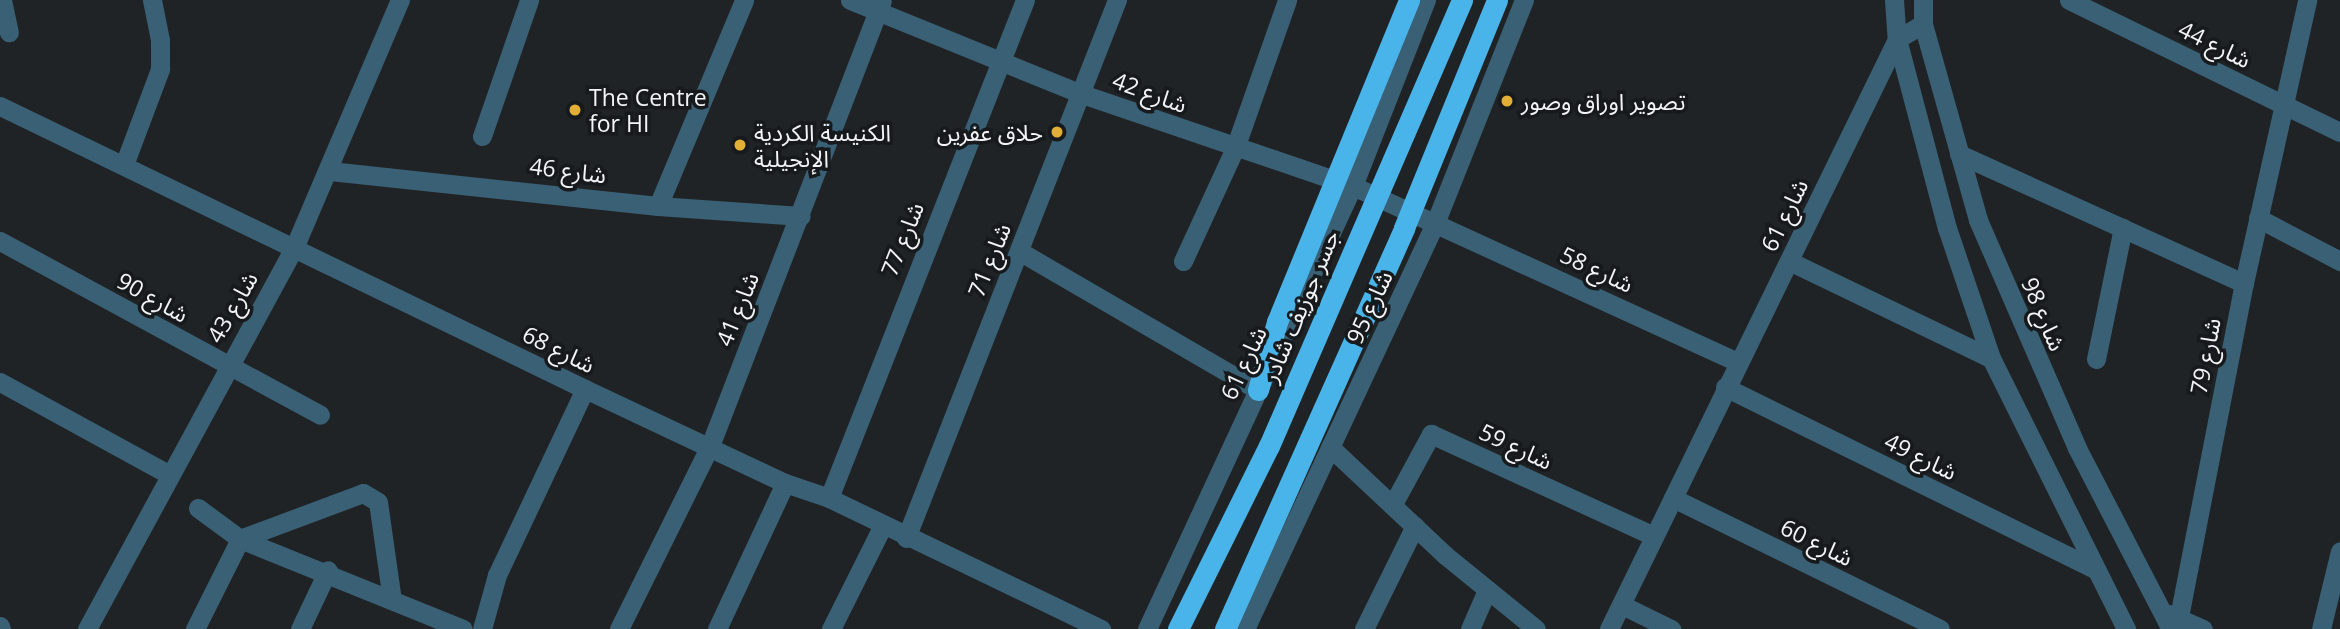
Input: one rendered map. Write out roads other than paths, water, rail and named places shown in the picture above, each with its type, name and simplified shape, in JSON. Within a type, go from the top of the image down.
[{"type":"highway","points":[[1258,390],[1277,322],[1409,0]]},
{"type":"highway","name":"جسر جوزيف شادر","points":[[1178,629],[1269,446],[1462,0]]},
{"type":"highway","points":[[1225,629],[1404,228],[1497,0]]},
{"type":"street","points":[[2,0],[9,32]]},
{"type":"street","points":[[124,165],[160,69],[160,40],[152,0]]},
{"type":"street","name":"شارع 43","points":[[88,629],[227,367],[294,248],[330,170],[400,0]]},
{"type":"street","points":[[482,136],[529,0]]},
{"type":"street","points":[[658,206],[744,0]]},
{"type":"street","name":"شارع 42","points":[[850,0],[881,5],[1000,62],[1082,94],[1353,186],[1436,221]]},
{"type":"street","name":"شارع 77","points":[[829,498],[1025,0]]},
{"type":"street","name":"شارع 71","points":[[906,538],[1117,0]]},
{"type":"street","points":[[1183,261],[1235,148],[1287,0]]},
{"type":"street","name":"شارع 61","points":[[1147,629],[1353,186],[1426,0]]},
{"type":"street","name":"شارع 95","points":[[1245,629],[1436,221],[1524,0]]},
{"type":"street","points":[[1894,0],[1897,39],[1947,228],[1992,358],[2126,629]]},
{"type":"street","name":"شارع 98","points":[[1923,0],[1923,24],[1978,220],[2040,368],[2171,619]]},
{"type":"street","name":"شارع 44","points":[[2069,0],[2340,132]]},
{"type":"street","name":"شارع 79","points":[[2171,619],[2307,0]]},
{"type":"street","name":"شارع 41","points":[[619,629],[710,446],[881,5]]},
{"type":"street","points":[[1897,39],[1923,24]]},
{"type":"street","name":"شارع 61","points":[[1609,629],[1897,39]]},
{"type":"street","name":"شارع 68","points":[[0,106],[585,389],[785,483],[829,498],[882,527],[1101,629]]},
{"type":"street","points":[[1959,154],[2244,283]]},
{"type":"street","name":"شارع 46","points":[[330,170],[658,206],[801,216]]},
{"type":"street","points":[[2258,218],[2340,261]]},
{"type":"street","name":"شارع 58","points":[[1436,221],[1737,362]]},
{"type":"street","points":[[2096,359],[2123,228]]},
{"type":"street","name":"شارع 90","points":[[0,241],[227,367],[320,415]]},
{"type":"street","points":[[1019,251],[1258,390]]},
{"type":"street","points":[[1789,261],[1992,358]]},
{"type":"street","points":[[0,382],[170,475]]},
{"type":"street","name":"شارع 49","points":[[1725,387],[2095,569]]},
{"type":"street","points":[[482,629],[497,575],[585,389]]},
{"type":"street","name":"شارع 59","points":[[1393,504],[1431,434],[1654,536]]},
{"type":"street","points":[[1330,447],[1487,590],[1536,629]]},
{"type":"street","points":[[717,629],[785,483]]},
{"type":"street","points":[[195,629],[240,539],[369,494],[378,502],[392,600]]},
{"type":"street","name":"شارع 60","points":[[1673,498],[1940,629]]},
{"type":"street","points":[[198,508],[240,539],[328,570],[392,600],[418,622],[463,629]]},
{"type":"street","points":[[1364,629],[1415,526]]},
{"type":"street","points":[[831,629],[882,527]]},
{"type":"street","points":[[2321,629],[2340,551]]},
{"type":"street","points":[[300,629],[328,570]]},
{"type":"street","points":[[1470,629],[1487,590]]},
{"type":"street","points":[[1622,605],[1671,629]]},
{"type":"street","points":[[2171,619],[2203,629]]},
{"type":"place","name":"تصوير اوراق وصور","points":[[1507,101]]},
{"type":"place","name":"The Centre for HI","points":[[575,110]]},
{"type":"place","name":"حلاق عفرين","points":[[1057,132]]},
{"type":"place","name":"الكنيسة الكردية الإنجيلية","points":[[740,145]]}]
